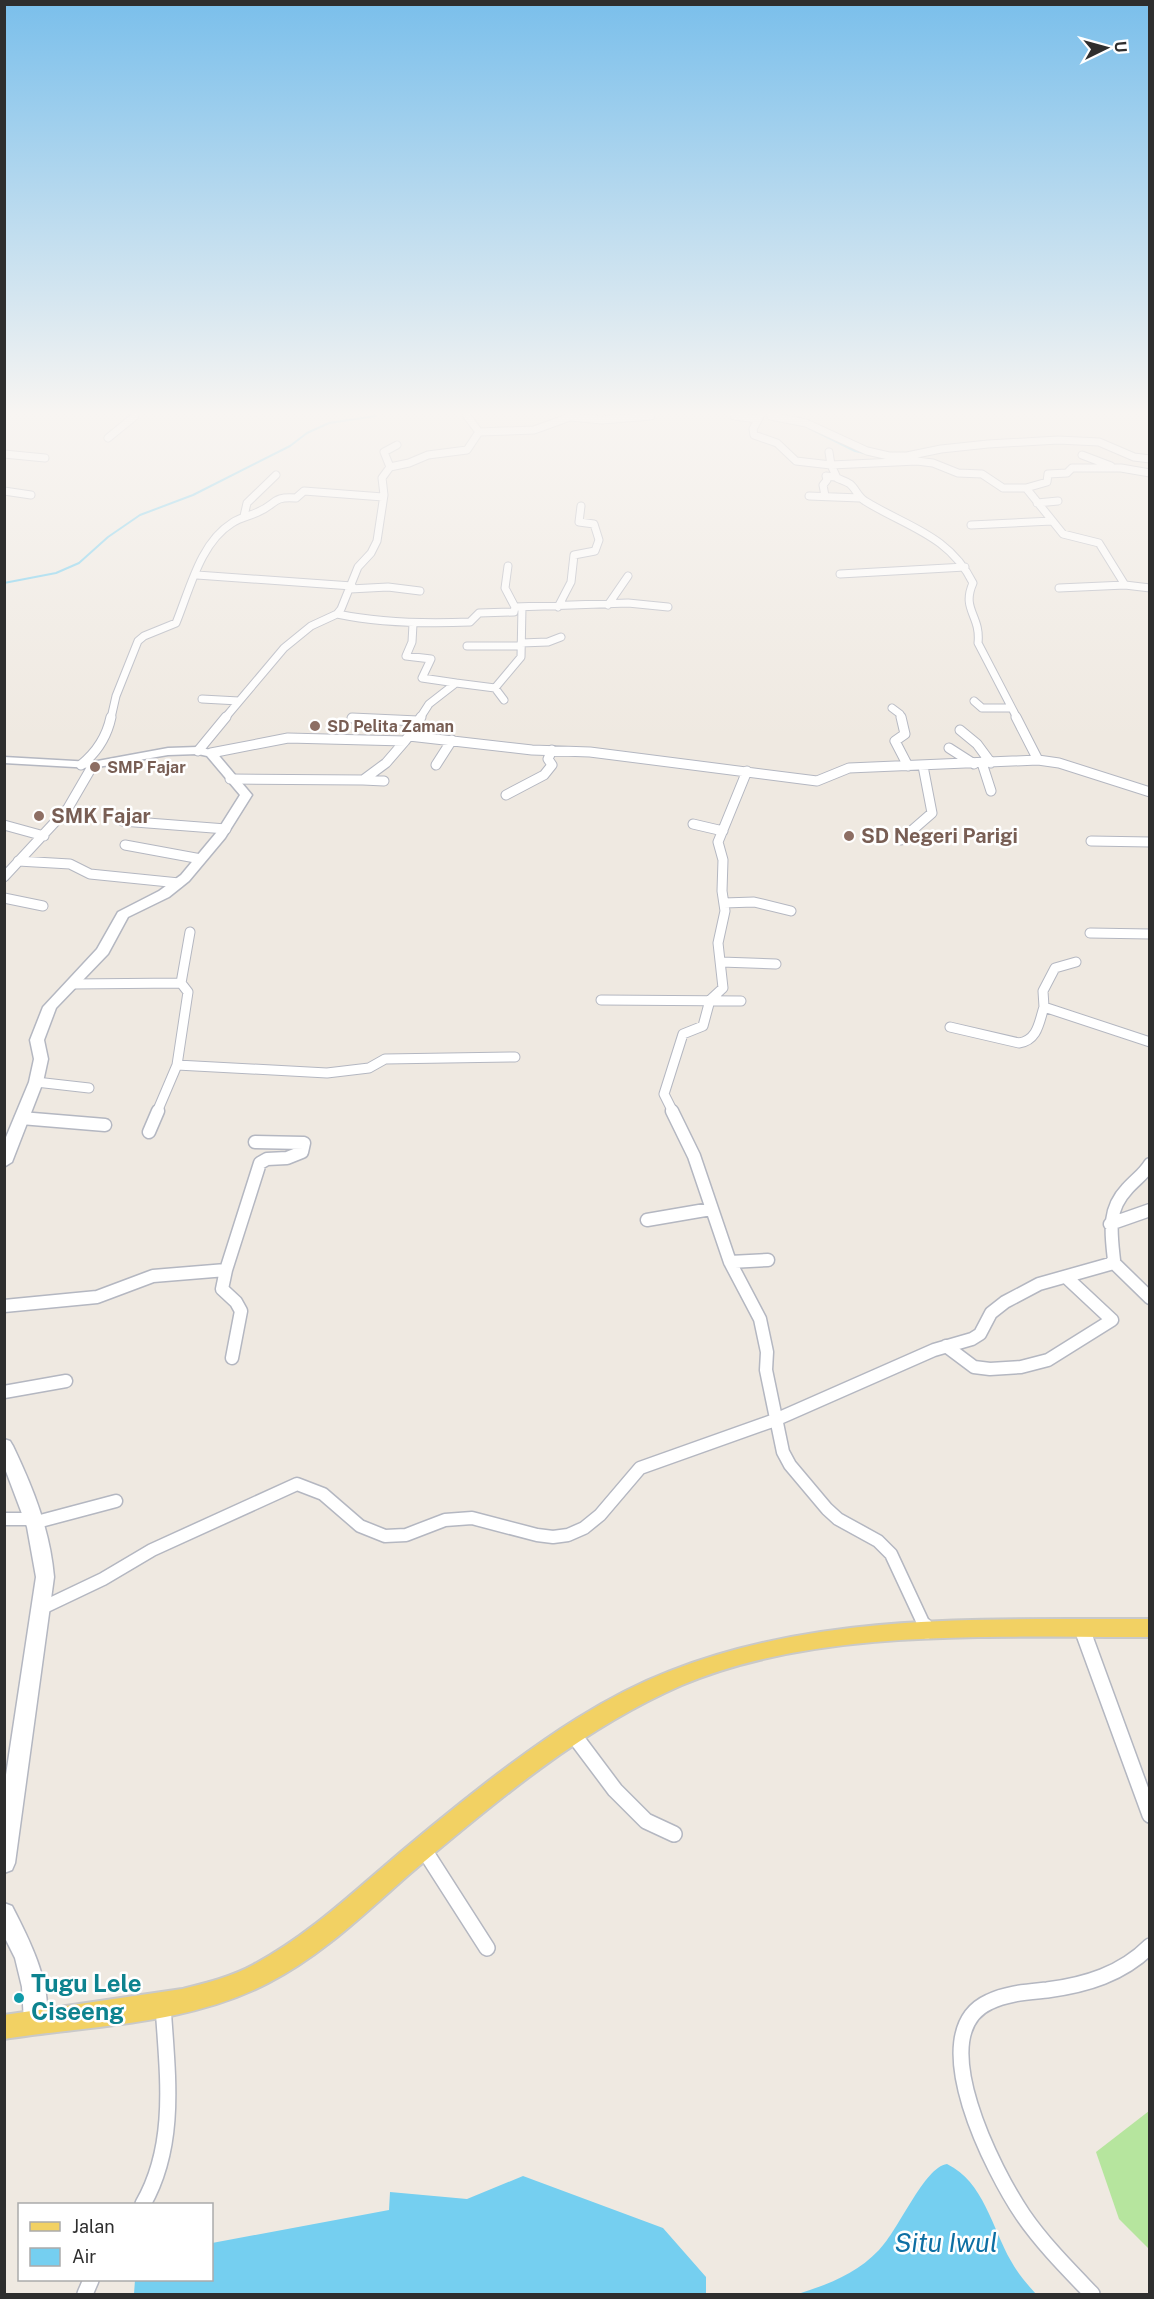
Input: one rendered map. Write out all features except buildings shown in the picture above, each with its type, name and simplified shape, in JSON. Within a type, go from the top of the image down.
[{"type":"main road","points":[[4,2027],[163,2005],[201,1997],[241,1984],[284,1961],[355,1906],[491,1792],[573,1734],[652,1689],[694,1671],[761,1652],[834,1639],[927,1631],[1149,1628]]},
{"type":"street","points":[[4,877],[74,801],[87,765],[108,732],[116,696],[138,641],[144,636],[176,623],[209,543],[217,534],[233,523]]},
{"type":"street","points":[[205,752],[239,701],[294,638],[311,626],[337,614],[345,603],[358,567],[371,553],[377,541],[379,523]]},
{"type":"street","points":[[558,607],[571,582],[574,555],[595,551],[599,540],[594,524],[589,523]]},
{"type":"street","points":[[907,523],[925,531],[956,555],[965,567],[973,583],[967,594],[967,600],[980,628],[978,643],[1038,760]]},
{"type":"street","points":[[972,525],[1006,523]]},
{"type":"street","points":[[1054,523],[1066,536],[1086,538],[1099,543],[1125,585]]},
{"type":"street","points":[[495,688],[518,663],[521,645],[519,607],[505,588],[508,566]]},
{"type":"street","points":[[840,574],[965,567]]},
{"type":"street","points":[[197,575],[351,588],[388,587],[420,591]]},
{"type":"street","points":[[608,605],[613,592],[624,585],[628,576]]},
{"type":"street","points":[[1059,588],[1125,585],[1149,588]]},
{"type":"street","points":[[337,614],[374,622],[413,624],[470,622],[479,613],[514,612],[519,607],[635,603],[668,607]]},
{"type":"street","points":[[413,624],[412,642],[406,656],[431,659],[422,678],[495,688],[504,700]]},
{"type":"street","points":[[467,646],[521,645],[548,642],[561,637]]},
{"type":"street","points":[[363,780],[386,763],[407,738],[433,700],[456,683]]},
{"type":"street","points":[[202,699],[239,701]]},
{"type":"street","points":[[974,701],[982,708],[1011,708]]},
{"type":"street","points":[[892,708],[899,713],[905,734],[895,741],[908,766]]},
{"type":"street","points":[[352,718],[418,721]]},
{"type":"street","points":[[960,730],[977,744],[991,790]]},
{"type":"street","points":[[4,760],[87,765],[172,752],[205,752],[288,738],[407,738],[552,750],[817,781],[826,780],[837,771],[849,768],[1038,760],[1059,763],[1149,792]]},
{"type":"street","points":[[436,765],[452,740]]},
{"type":"street","points":[[949,748],[982,763]]},
{"type":"street","points":[[506,795],[547,773],[552,765],[548,759],[552,750]]},
{"type":"street","points":[[4,1162],[36,1082],[41,1059],[37,1040],[38,1032],[50,1007],[103,951],[123,915],[164,894],[201,859],[226,829],[246,795],[205,752]]},
{"type":"street","points":[[901,840],[933,813],[923,766]]},
{"type":"street","points":[[747,771],[718,846],[723,860],[722,891],[725,919],[718,939],[722,991],[710,1000],[704,1026],[683,1034],[672,1072],[664,1089],[665,1098],[694,1156],[730,1262],[763,1325],[767,1352],[766,1370],[783,1452],[790,1465],[827,1509],[838,1519],[878,1541],[891,1554],[927,1631]]},
{"type":"street","points":[[230,778],[384,781]]},
{"type":"street","points":[[122,821],[226,829]]},
{"type":"street","points":[[693,824],[723,831]]},
{"type":"street","points":[[4,825],[44,836]]},
{"type":"street","points":[[1091,841],[1149,842]]},
{"type":"street","points":[[125,845],[201,859]]},
{"type":"street","points":[[18,861],[70,864],[90,874],[178,883]]},
{"type":"street","points":[[4,898],[43,906]]},
{"type":"street","points":[[724,903],[754,902],[791,911]]},
{"type":"street","points":[[149,1132],[177,1065],[188,992],[181,983],[190,932]]},
{"type":"street","points":[[1090,933],[1149,934]]},
{"type":"street","points":[[721,962],[776,964]]},
{"type":"street","points":[[950,1027],[1026,1043],[1033,1039],[1044,1007],[1042,1000],[1044,987],[1055,968],[1076,962]]},
{"type":"street","points":[[72,984],[181,983]]},
{"type":"street","points":[[601,1000],[741,1001]]},
{"type":"street","points":[[1044,1007],[1149,1042]]},
{"type":"street","points":[[177,1065],[327,1073],[369,1068],[385,1059],[515,1057]]},
{"type":"street","points":[[36,1082],[89,1088]]},
{"type":"street","points":[[21,1118],[105,1125]]},
{"type":"street","points":[[232,1358],[241,1311],[236,1302],[222,1289],[260,1163],[291,1157],[302,1152],[304,1143],[255,1142]]},
{"type":"street","points":[[1149,1164],[1113,1208],[1110,1224],[1113,1262],[1149,1298]]},
{"type":"street","points":[[647,1220],[711,1209]]},
{"type":"street","points":[[1110,1224],[1149,1210]]},
{"type":"street","points":[[730,1262],[768,1260]]},
{"type":"street","points":[[40,1609],[103,1579],[152,1550],[297,1484],[325,1495],[362,1527],[387,1537],[411,1535],[442,1521],[472,1517],[557,1539],[583,1529],[609,1508],[626,1482],[640,1468],[775,1420],[946,1346],[976,1337],[991,1313],[1005,1302],[1039,1284],[1113,1262]]},
{"type":"street","points":[[4,1306],[97,1296],[153,1276],[226,1270]]},
{"type":"street","points":[[946,1346],[974,1367],[990,1369],[1022,1367],[1048,1360],[1112,1320],[1066,1277]]},
{"type":"street","points":[[4,1392],[66,1381]]},
{"type":"street","points":[[4,1446],[18,1474],[33,1521],[44,1558],[45,1576],[4,1863]]},
{"type":"street","points":[[4,1519],[33,1521],[116,1502]]},
{"type":"street","points":[[1082,1629],[1149,1815]]},
{"type":"street","points":[[573,1734],[615,1790],[646,1821],[674,1834]]},
{"type":"street","points":[[423,1848],[487,1948]]},
{"type":"street","points":[[4,1913],[26,1956],[33,1987],[34,2022]]},
{"type":"street","points":[[1092,2295],[1038,2235],[1002,2180],[985,2146],[974,2116],[965,2085],[960,2044],[968,2020],[986,2003],[1014,1994],[1071,1987],[1094,1980],[1122,1968],[1149,1946]]},
{"type":"street","points":[[144,2203],[152,2193],[165,2156],[167,2088],[163,2005]]},
{"type":"street","points":[[85,2295],[91,2281]]},
{"type":"green space","points":[[1149,2111],[1149,2249],[1119,2219],[1096,2152]]},
{"type":"water","name":"Situ Iwul","points":[[947,2164],[970,2182],[986,2207],[1014,2266],[1036,2294],[798,2294],[842,2277],[861,2266],[887,2241],[929,2176]]},
{"type":"water","points":[[523,2176],[663,2228],[706,2277],[706,2294],[134,2294],[135,2281],[213,2281],[213,2243],[389,2210],[390,2192],[467,2199]]},
{"type":"waterway","points":[[4,583],[56,573],[79,563],[108,537],[128,523]]},
{"type":"place","name":"SD Pelita Zaman","points":[[315,726]]},
{"type":"place","name":"SMP Fajar","points":[[95,767]]},
{"type":"place","name":"SMK Fajar","points":[[39,816]]},
{"type":"place","name":"SD Negeri Parigi","points":[[849,836]]},
{"type":"place","name":"Tugu Lele Ciseeng","points":[[19,1998]]}]
